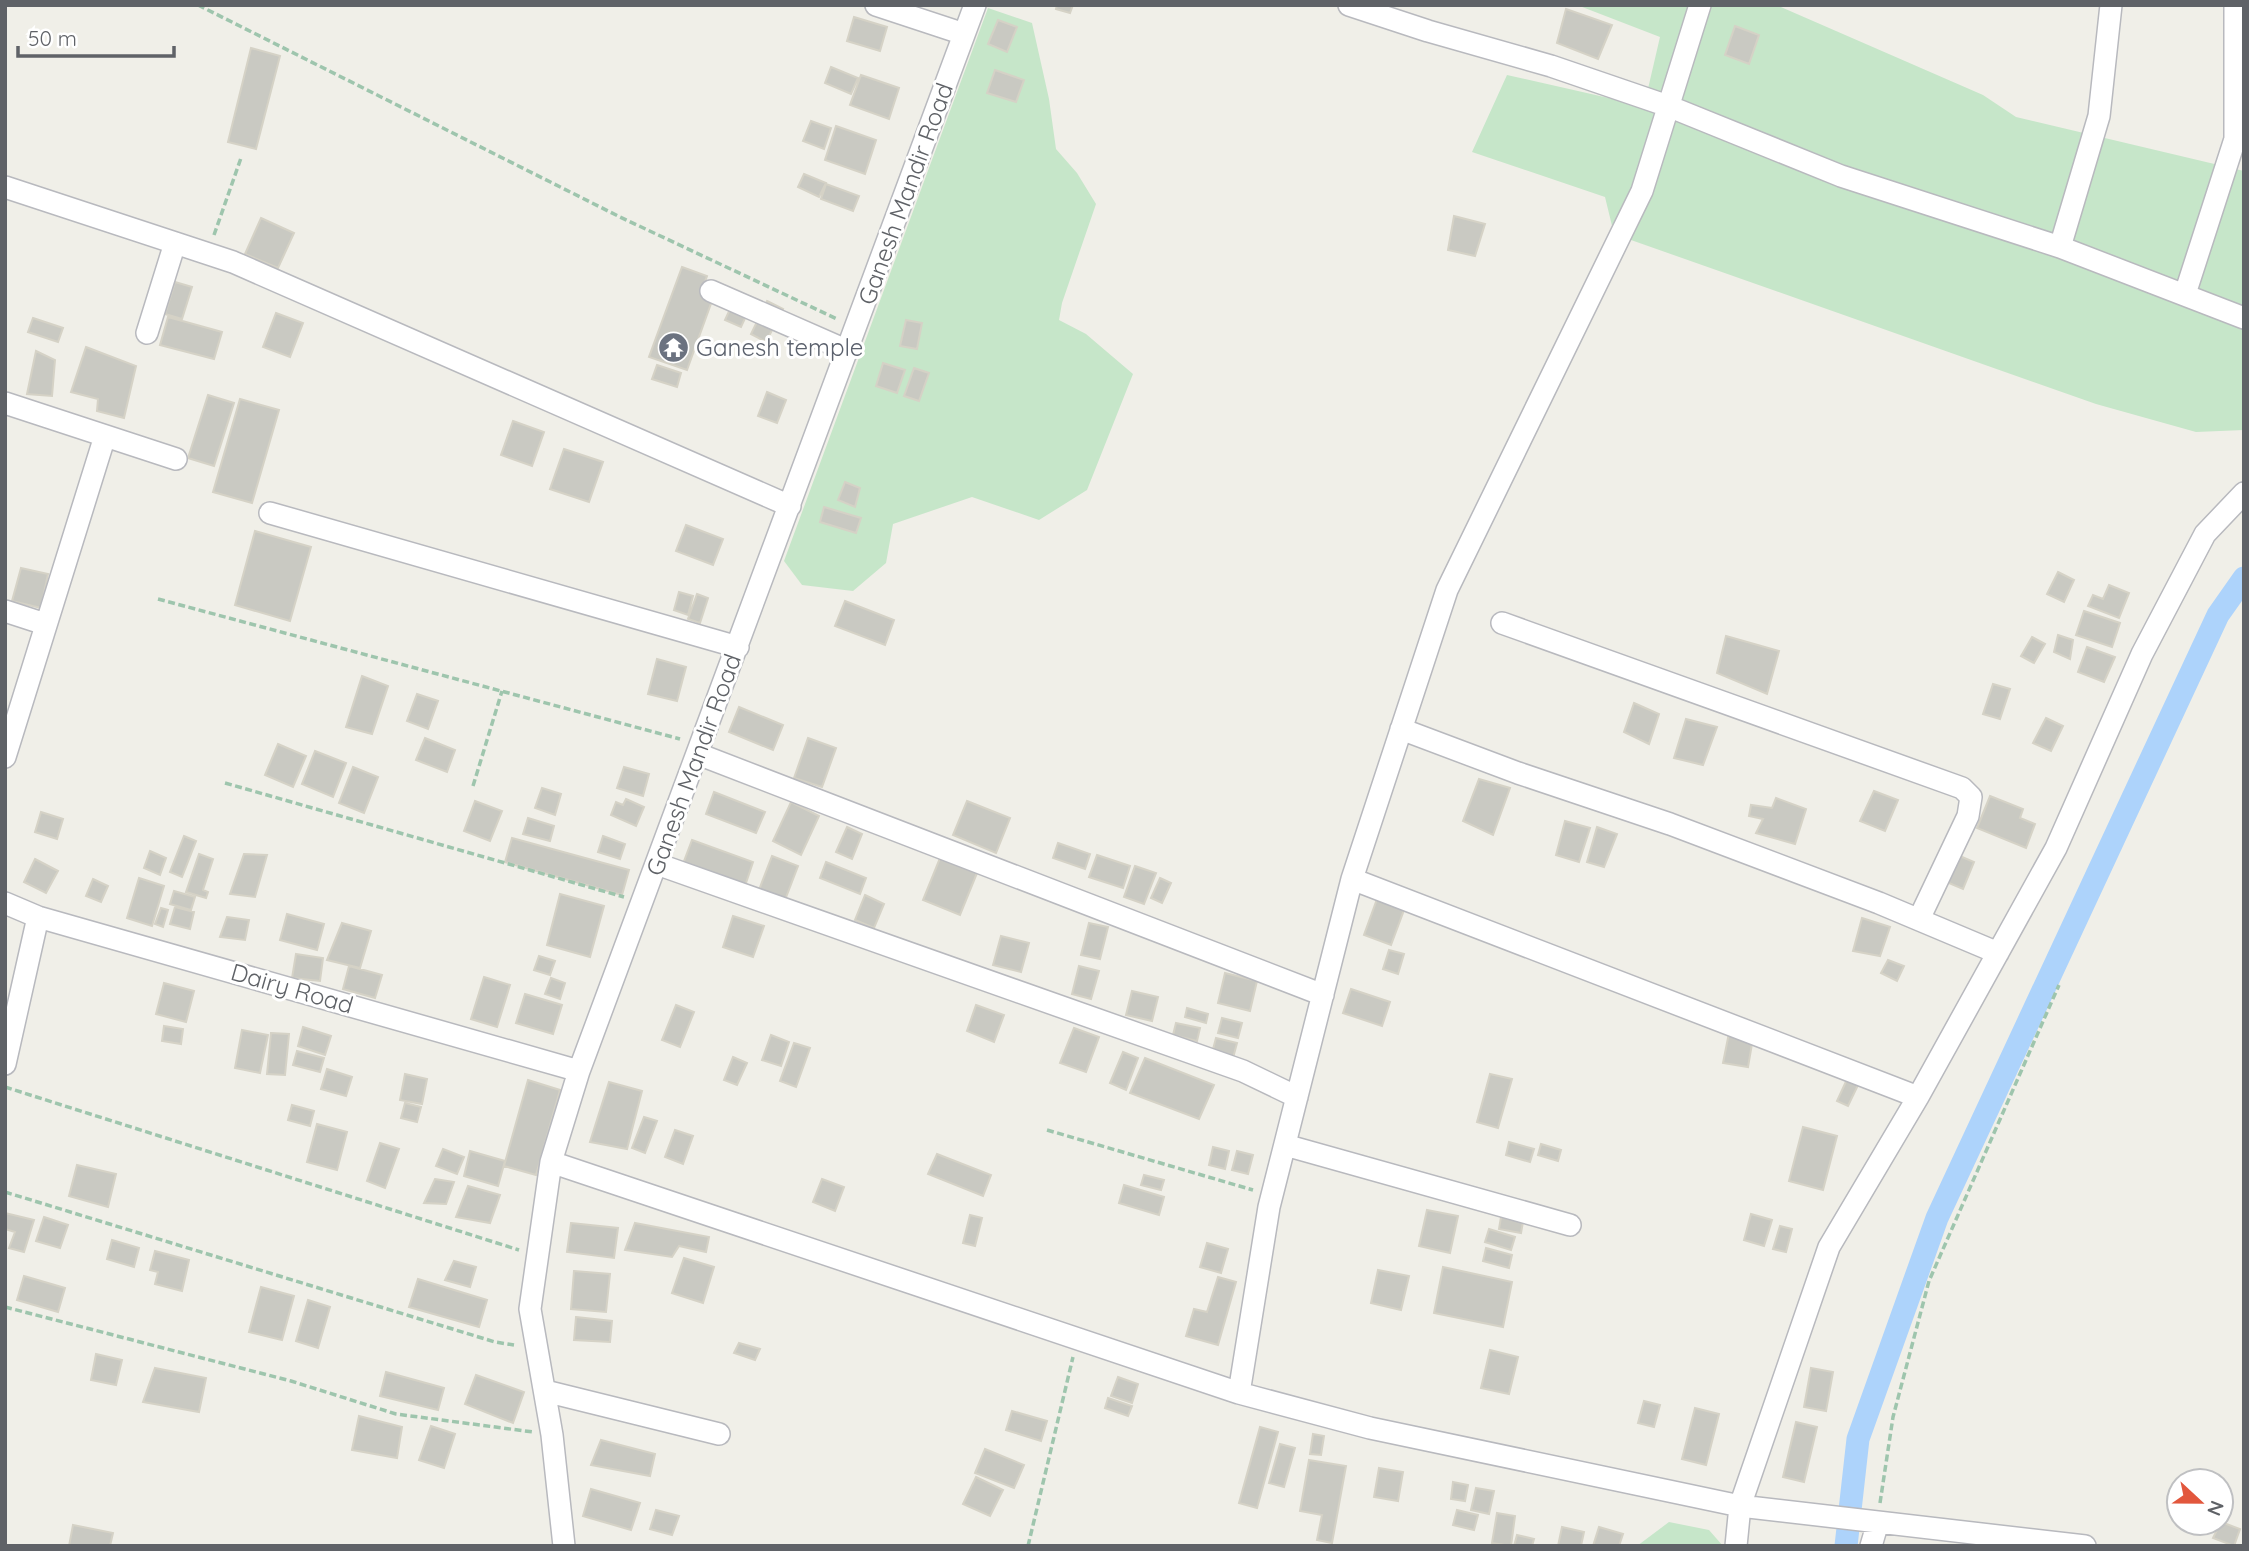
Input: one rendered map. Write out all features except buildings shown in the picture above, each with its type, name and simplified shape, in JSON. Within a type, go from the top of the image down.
[{"type":"street","points":[[876,5],[964,34]]},
{"type":"street","name":"Ganesh Mandir Road","points":[[564,1546],[552,1435],[530,1309],[551,1161],[579,1071],[975,5]]},
{"type":"street","points":[[1349,5],[1551,66],[1668,106],[1841,176],[2060,247],[2244,318]]},
{"type":"street","points":[[1239,1393],[1272,1196],[1352,879],[1447,590],[1642,191],[1700,5]]},
{"type":"street","points":[[2060,247],[2099,116],[2111,5]]},
{"type":"street","points":[[2185,294],[2235,139],[2235,5]]},
{"type":"street","points":[[5,187],[246,267],[790,506]]},
{"type":"street","points":[[147,333],[175,243]]},
{"type":"street","points":[[711,291],[848,351]]},
{"type":"street","points":[[5,403],[176,459]]},
{"type":"street","points":[[5,757],[105,436]]},
{"type":"street","points":[[1735,1546],[1740,1506],[1829,1247],[1918,1097],[2056,848],[2141,654],[2205,534],[2244,493]]},
{"type":"street","points":[[270,513],[738,647]]},
{"type":"street","points":[[5,611],[46,624]]},
{"type":"street","points":[[1502,623],[1962,788],[1971,797],[1968,816],[1919,919]]},
{"type":"street","points":[[1401,729],[1518,773],[1670,824],[1919,919],[1998,953]]},
{"type":"street","points":[[700,749],[1323,995]]},
{"type":"street","points":[[657,864],[1243,1071],[1297,1097]]},
{"type":"street","points":[[1352,879],[1918,1097]]},
{"type":"street","name":"Dairy Road","points":[[5,904],[38,917],[579,1071]]},
{"type":"street","points":[[5,1064],[38,917]]},
{"type":"street","points":[[1285,1145],[1570,1225]]},
{"type":"street","points":[[551,1161],[1239,1393],[1370,1428],[1740,1506],[2085,1546]]},
{"type":"street","points":[[545,1391],[719,1434]]},
{"type":"street","points":[[1871,1522],[1871,1546]]},
{"type":"path","points":[[198,5],[620,217],[856,328]]},
{"type":"path","points":[[207,253],[242,159]]},
{"type":"path","points":[[158,599],[502,691],[700,749]]},
{"type":"path","points":[[473,786],[502,691]]},
{"type":"path","points":[[225,782],[643,902]]},
{"type":"path","points":[[1871,1522],[1893,1417],[1929,1281],[2059,985]]},
{"type":"path","points":[[5,1087],[538,1256]]},
{"type":"path","points":[[1047,1130],[1272,1196]]},
{"type":"path","points":[[5,1192],[495,1342],[537,1348]]},
{"type":"path","points":[[5,1307],[291,1381],[396,1414],[552,1435]]},
{"type":"path","points":[[1028,1546],[1078,1339]]},
{"type":"green space","points":[[1577,5],[1776,5],[1983,95],[2016,117],[2244,171],[2244,430],[2196,432],[2096,404],[1614,234],[1605,197],[1472,152],[1507,75],[1644,106],[1660,37]]},
{"type":"green space","points":[[988,8],[1032,23],[1049,99],[1056,149],[1077,173],[1096,204],[1062,303],[1059,320],[1086,334],[1133,374],[1087,490],[1039,520],[972,497],[893,524],[886,563],[853,591],[802,585],[784,561]]},
{"type":"green space","points":[[1669,1522],[1709,1530],[1723,1546],[1637,1546]]},
{"type":"waterway","points":[[1846,1546],[1858,1439],[1937,1218],[2218,615],[2244,578]]},
{"type":"place","name":"Ganesh temple","points":[[673,348]]}]
